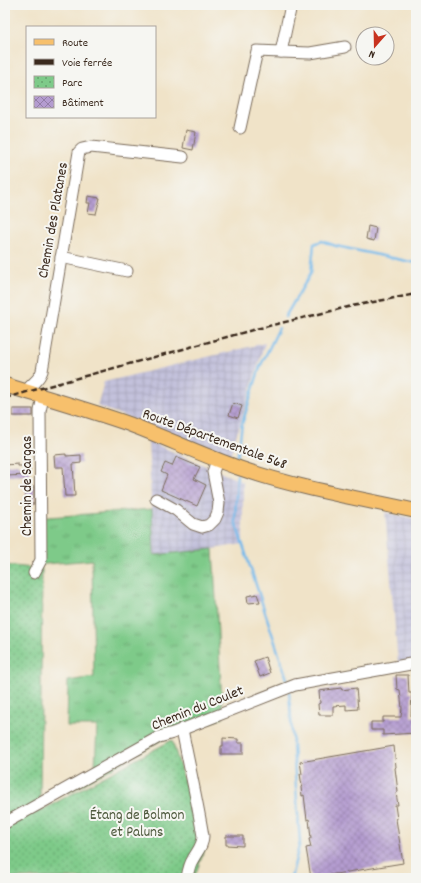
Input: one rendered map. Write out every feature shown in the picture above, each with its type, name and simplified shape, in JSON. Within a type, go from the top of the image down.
[{"type":"main road","name":"Route Départementale 568","points":[[5,385],[128,424],[240,468],[297,485],[416,511]]},
{"type":"street","points":[[281,52],[291,5]]},
{"type":"street","points":[[240,128],[257,51],[310,53],[345,47]]},
{"type":"street","name":"Chemin des Platanes","points":[[26,392],[29,386],[40,378],[42,371],[78,156],[82,149],[91,147],[183,157]]},
{"type":"street","points":[[61,257],[127,271]]},
{"type":"street","name":"Chemin de Sargas","points":[[34,573],[41,560],[40,411],[43,397]]},
{"type":"street","points":[[156,499],[176,510],[193,524],[202,526],[209,524],[215,519],[218,512],[219,503],[213,472],[217,460]]},
{"type":"street","name":"Chemin du Coulet","points":[[5,823],[159,737],[295,685],[416,663]]},
{"type":"street","points":[[182,729],[187,759],[196,794],[203,836],[200,850],[192,859],[187,878]]},
{"type":"shaded area","points":[[265,343],[230,456],[97,406],[104,382]]},
{"type":"shaded area","points":[[148,441],[243,482],[243,544],[213,549],[154,555]]},
{"type":"shaded area","points":[[385,512],[416,519],[416,660],[398,663]]},
{"type":"green space","points":[[152,509],[154,555],[213,549],[223,718],[162,740],[68,793],[67,780],[95,768],[97,726],[67,726],[68,681],[94,677],[92,560],[35,565],[36,518]]},
{"type":"green space","name":"Étang de Bolmon et Paluns","points":[[5,565],[42,569],[40,811],[172,740],[205,849],[194,878],[5,878]]},
{"type":"building","points":[[186,130],[196,132],[193,150],[183,148]]},
{"type":"building","points":[[88,196],[100,198],[96,214],[88,213],[90,203],[87,203]]},
{"type":"building","points":[[368,226],[376,228],[374,241],[366,239]]},
{"type":"building","points":[[233,403],[242,406],[238,418],[229,415]]},
{"type":"building","points":[[13,409],[33,409],[33,416],[13,416]]},
{"type":"building","points":[[66,454],[66,456],[81,455],[81,463],[73,464],[75,496],[65,496],[63,467],[55,467],[54,455]]},
{"type":"building","points":[[176,457],[200,467],[194,479],[206,485],[197,506],[161,490],[167,475],[161,472],[165,463],[172,466]]},
{"type":"building","points":[[18,464],[18,466],[30,466],[30,475],[5,476],[5,465]]},
{"type":"building","points":[[26,487],[34,487],[34,504],[26,504]]},
{"type":"building","points":[[257,594],[260,602],[248,603],[247,596]]},
{"type":"building","points":[[265,657],[270,673],[260,677],[254,661]]},
{"type":"building","points":[[396,675],[408,675],[409,693],[412,693],[411,717],[416,716],[416,733],[383,735],[383,730],[371,730],[371,722],[383,722],[383,717],[401,717],[402,708],[400,690],[397,689]]},
{"type":"building","points":[[341,688],[342,690],[356,688],[358,709],[346,710],[346,705],[333,706],[333,715],[319,715],[319,691]]},
{"type":"building","points":[[223,738],[238,739],[238,743],[243,743],[243,754],[221,754]]},
{"type":"building","points":[[394,746],[398,792],[396,793],[398,805],[395,805],[396,819],[403,863],[311,878],[306,848],[311,847],[309,839],[311,838],[304,795],[302,796],[300,774],[302,774],[300,762]]},
{"type":"building","points":[[226,836],[243,836],[243,846],[226,845]]},
{"type":"waterway","points":[[285,317],[311,273],[314,244],[322,241],[336,246],[416,263]]},
{"type":"waterway","points":[[237,460],[242,424],[260,367],[279,328]]},
{"type":"waterway","points":[[237,475],[235,521],[288,682]]},
{"type":"waterway","points":[[289,692],[300,842],[291,878]]},
{"type":"railway","points":[[5,398],[256,329],[352,306],[416,294]]}]
